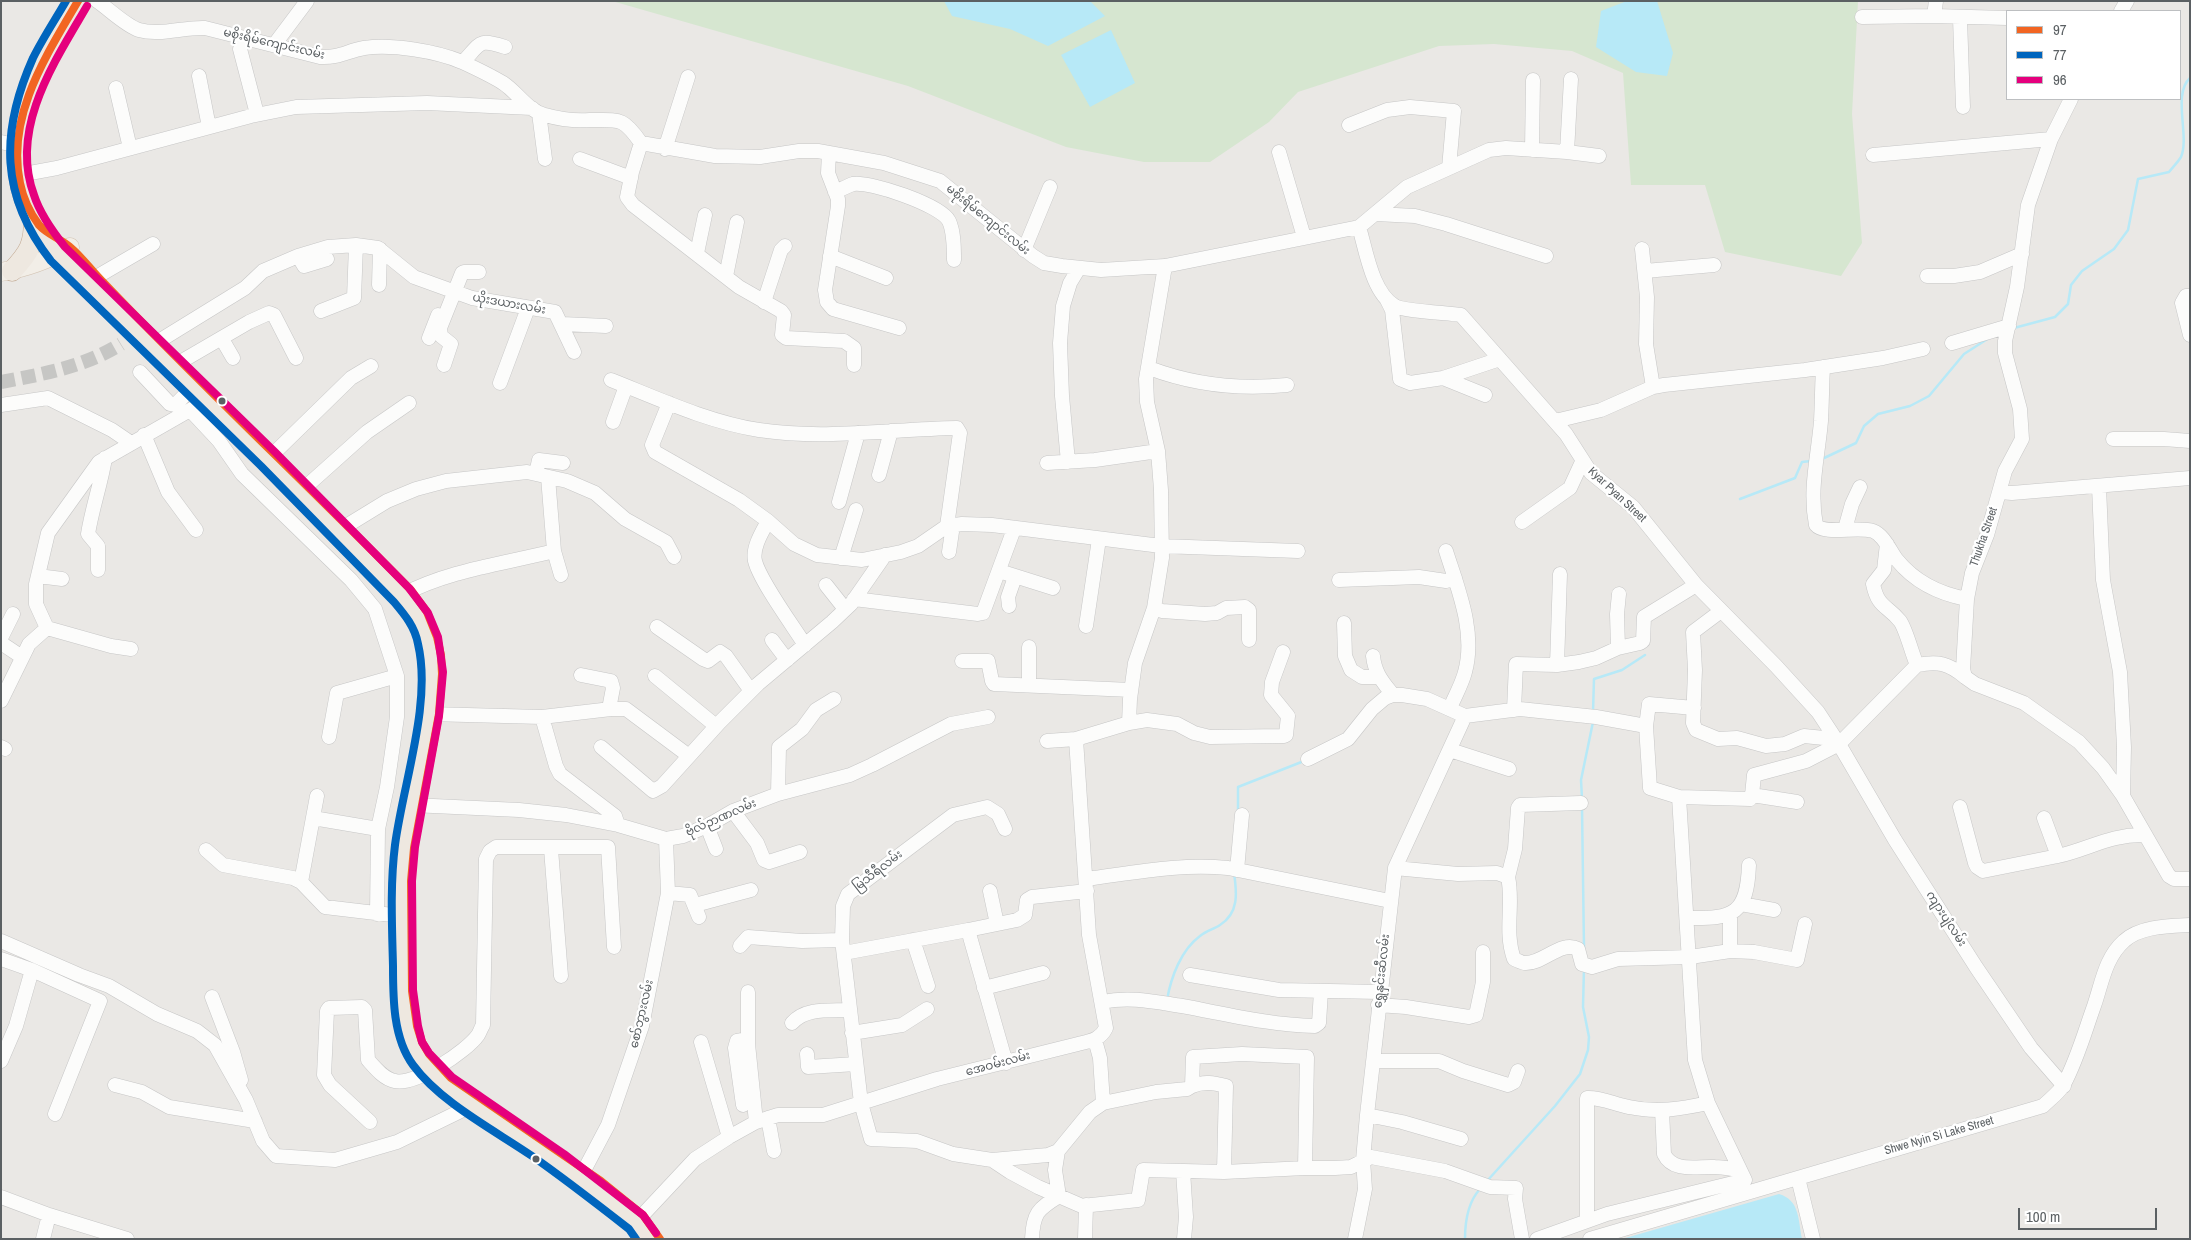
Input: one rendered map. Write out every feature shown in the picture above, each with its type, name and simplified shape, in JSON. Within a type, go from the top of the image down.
[{"type":"highway","points":[[78,1],[38,70],[10,144],[23,196],[35,219],[64,251],[154,342],[182,362],[200,397]]},
{"type":"highway","points":[[6,271],[28,254],[34,236],[35,219]]},
{"type":"highway","points":[[64,251],[98,276],[200,397],[271,456],[406,592],[419,617],[428,640],[433,673],[434,714],[417,806],[405,846],[401,916],[403,991],[408,1028],[417,1053],[435,1068]]},
{"type":"highway","points":[[417,806],[411,881],[412,990],[417,1026],[422,1042],[435,1068],[445,1085],[475,1101],[558,1162],[582,1175],[639,1219],[660,1239]]},
{"type":"highway","points":[[639,1219],[648,1239]]},
{"type":"main road","points":[[6,271],[37,262],[64,251]]},
{"type":"street","name":"မစိုးရိမ်ကျောင်းလမ်း","points":[[97,1],[137,29],[152,32],[188,27],[205,28],[320,57],[334,58],[363,48],[406,49],[442,55],[462,62],[504,83],[535,110]]},
{"type":"street","points":[[274,45],[307,1]]},
{"type":"street","points":[[1934,16],[1936,1]]},
{"type":"street","points":[[1862,17],[2006,18]]},
{"type":"street","points":[[1960,18],[1963,107]]},
{"type":"street","points":[[462,62],[482,42],[487,41],[505,47]]},
{"type":"street","points":[[240,50],[257,114]]},
{"type":"street","points":[[199,76],[209,127]]},
{"type":"street","points":[[665,149],[688,77]]},
{"type":"street","points":[[1567,152],[1571,79]]},
{"type":"street","points":[[1532,150],[1534,80]]},
{"type":"street","points":[[116,88],[130,148]]},
{"type":"street","name":"Thukha Street","points":[[1965,677],[1963,669],[1967,599],[1972,574],[1987,535],[2005,471],[2022,439],[2020,409],[2006,353],[2005,341],[2022,254],[2028,205],[2051,139],[2070,100]]},
{"type":"street","points":[[19,175],[57,168],[257,114],[296,107],[427,103],[535,110],[570,119],[609,118],[622,122],[632,130],[641,143],[627,197],[633,205],[726,276],[784,315],[782,335],[786,338],[844,341],[854,348],[854,365]]},
{"type":"street","points":[[1350,125],[1387,110],[1410,107],[1454,111],[1448,168]]},
{"type":"street","points":[[535,110],[545,159]]},
{"type":"street","points":[[1873,155],[2051,139]]},
{"type":"street","name":"မစိုးရိမ်ကျောင်းလမ်း","points":[[641,143],[665,149],[715,156],[760,157],[799,151],[829,153],[884,163],[940,181],[1024,250],[1044,262],[1101,270],[1165,266],[1359,227],[1408,187],[1490,150],[1506,148],[1599,156]]},
{"type":"street","points":[[1279,152],[1304,237]]},
{"type":"street","points":[[829,153],[828,173],[838,199],[838,206],[825,290],[826,302],[831,308],[899,328]]},
{"type":"street","points":[[580,159],[631,178]]},
{"type":"street","points":[[835,192],[853,184],[862,184],[914,197],[948,220],[953,241],[954,260]]},
{"type":"street","points":[[1024,250],[1050,187]]},
{"type":"street","points":[[1376,214],[1415,216],[1546,256]]},
{"type":"street","points":[[697,253],[705,215]]},
{"type":"street","points":[[726,276],[737,222]]},
{"type":"street","points":[[1359,227],[1376,286],[1392,310],[1400,379],[1410,382],[1443,378],[1500,359]]},
{"type":"street","points":[[98,276],[153,244]]},
{"type":"street","points":[[321,311],[354,298],[356,245]]},
{"type":"street","points":[[154,342],[245,288],[263,271],[298,256],[328,247],[356,245],[380,249],[379,285]]},
{"type":"street","points":[[764,302],[781,250],[785,246]]},
{"type":"street","name":"ယိုးဒယားလမ်း","points":[[380,249],[414,277],[451,291],[472,298],[555,312],[574,352]]},
{"type":"street","points":[[1642,249],[1647,297],[1646,344],[1652,388]]},
{"type":"street","points":[[1927,276],[1954,276],[1980,272],[2022,254]]},
{"type":"street","points":[[298,256],[304,266],[326,259]]},
{"type":"street","points":[[830,256],[886,278]]},
{"type":"street","points":[[1645,271],[1714,265]]},
{"type":"street","points":[[1129,723],[1131,690],[1136,663],[1154,608],[1160,573],[1161,490],[1158,451],[1147,402],[1146,379],[1165,266]]},
{"type":"street","points":[[1068,462],[1062,396],[1060,343],[1063,306],[1070,283],[1079,268]]},
{"type":"street","points":[[429,338],[451,291],[464,272],[479,272]]},
{"type":"street","points":[[444,365],[451,344],[441,336],[440,328],[451,291]]},
{"type":"street","points":[[2190,296],[2186,296],[2182,303],[2190,335]]},
{"type":"street","name":"Kyar Pyan Street","points":[[1385,297],[1396,307],[1461,315],[1566,434],[1590,473],[1640,514],[1696,585],[1798,689],[1818,712],[1840,744]]},
{"type":"street","points":[[500,383],[528,308]]},
{"type":"street","points":[[182,362],[248,322],[268,313],[274,316],[296,358]]},
{"type":"street","points":[[562,324],[606,326]]},
{"type":"street","points":[[1952,342],[2009,326]]},
{"type":"street","points":[[222,338],[233,358]]},
{"type":"street","points":[[1555,421],[1601,410],[1652,388],[1883,358],[1924,349]]},
{"type":"street","points":[[271,456],[351,378],[371,366]]},
{"type":"street","points":[[1823,366],[1821,420],[1812,481],[1813,511],[1819,528],[1871,530],[1878,533],[1898,560],[1919,580],[1935,589],[1967,599]]},
{"type":"street","points":[[1149,368],[1174,377],[1233,387],[1256,388],[1287,385]]},
{"type":"street","points":[[140,372],[170,404],[175,405],[200,397]]},
{"type":"street","points":[[1443,378],[1485,395]]},
{"type":"street","points":[[612,380],[724,422],[758,430],[812,434],[959,429],[949,552]]},
{"type":"street","points":[[613,422],[626,386]]},
{"type":"street","points":[[1,405],[44,397],[48,398],[112,430],[131,443]]},
{"type":"street","points":[[131,649],[111,646],[48,628],[36,604],[38,576],[48,533],[99,462],[144,435],[200,397]]},
{"type":"street","points":[[200,397],[219,441],[242,474],[351,580],[375,609],[397,676],[397,717],[387,787],[378,829],[378,914]]},
{"type":"street","points":[[303,488],[367,432],[409,403]]},
{"type":"street","points":[[670,403],[652,445],[653,449],[739,500],[768,521],[794,544],[817,555],[862,560],[885,556],[918,546],[950,525],[992,525],[1161,546],[1298,551]]},
{"type":"street","points":[[879,475],[891,431]]},
{"type":"street","points":[[839,502],[858,432]]},
{"type":"street","points":[[144,435],[168,492],[196,530]]},
{"type":"street","points":[[2113,438],[2164,438],[2190,441]]},
{"type":"street","points":[[1047,463],[1095,460],[1158,451]]},
{"type":"street","points":[[98,570],[98,546],[88,534],[92,507],[102,478],[105,458]]},
{"type":"street","points":[[561,575],[554,551],[539,460],[563,463]]},
{"type":"street","points":[[1522,522],[1570,488],[1582,462]]},
{"type":"street","points":[[343,528],[387,501],[416,489],[446,481],[527,472],[567,480],[595,493],[626,519],[666,542],[674,557]]},
{"type":"street","points":[[2000,492],[2012,493],[2099,487],[2155,479],[2190,478]]},
{"type":"street","points":[[1846,530],[1852,504],[1860,487]]},
{"type":"street","points":[[2099,487],[2103,580],[2120,672],[2124,747],[2123,796]]},
{"type":"street","points":[[841,558],[856,510]]},
{"type":"street","points":[[768,521],[757,544],[755,560],[763,578],[805,645]]},
{"type":"street","points":[[826,585],[850,604],[983,613],[1014,529]]},
{"type":"street","points":[[1086,626],[1099,539]]},
{"type":"street","points":[[1886,544],[1884,570],[1873,584],[1875,593],[1881,605],[1900,621],[1917,665]]},
{"type":"street","points":[[406,592],[446,575],[554,551]]},
{"type":"street","points":[[1446,551],[1465,614],[1468,656],[1465,673],[1450,708]]},
{"type":"street","points":[[601,748],[653,791],[662,786],[716,726],[751,691],[850,604],[885,556]]},
{"type":"street","points":[[999,571],[1053,588]]},
{"type":"street","points":[[1557,665],[1560,574]]},
{"type":"street","points":[[38,576],[62,579]]},
{"type":"street","points":[[1009,606],[1008,597],[1015,577]]},
{"type":"street","points":[[1339,580],[1419,577],[1446,580],[1454,578]]},
{"type":"street","points":[[1514,710],[1516,664],[1557,665],[1596,658],[1618,648],[1642,642],[1644,617],[1696,585]]},
{"type":"street","points":[[1618,648],[1617,620],[1619,594]]},
{"type":"street","points":[[1154,608],[1162,611],[1205,614],[1217,613],[1226,608],[1245,606],[1249,610],[1249,640]]},
{"type":"street","points":[[1721,611],[1693,632],[1693,723],[1696,730],[1718,739],[1738,738],[1757,745],[1773,746],[1784,744],[1804,736],[1824,738],[1840,744]]},
{"type":"street","points":[[1,638],[13,614]]},
{"type":"street","points":[[1344,623],[1346,656],[1351,670],[1362,677],[1378,677]]},
{"type":"street","points":[[657,627],[703,659],[708,661],[720,652],[726,656],[751,691]]},
{"type":"street","points":[[1,701],[29,644],[48,628]]},
{"type":"street","points":[[772,640],[787,660]]},
{"type":"street","points":[[1,643],[22,657]]},
{"type":"street","points":[[1029,684],[1030,648]]},
{"type":"street","points":[[1047,741],[1076,739],[1129,723],[1147,720],[1177,724],[1194,733],[1210,737],[1284,736],[1286,735],[1288,716],[1271,695],[1272,682],[1283,652]]},
{"type":"street","points":[[1373,656],[1374,669],[1378,677],[1393,696]]},
{"type":"street","points":[[962,661],[988,661],[994,684],[1029,684],[1131,690]]},
{"type":"street","points":[[1752,795],[1754,775],[1806,761],[1840,744],[1917,665],[1928,663],[1952,666],[1975,684],[2024,703],[2079,742],[2103,768],[2123,796],[2170,876],[2174,879],[2190,879]]},
{"type":"street","points":[[581,675],[611,681],[613,688],[609,709]]},
{"type":"street","points":[[329,737],[337,694],[397,676]]},
{"type":"street","points":[[655,676],[716,726]]},
{"type":"street","points":[[1308,759],[1348,739],[1372,709],[1385,698],[1402,695],[1427,698],[1465,716],[1514,710],[1592,717],[1646,726]]},
{"type":"street","points":[[778,794],[779,747],[802,729],[823,704],[834,698]]},
{"type":"street","points":[[1694,708],[1649,704],[1646,726],[1650,788],[1679,797],[1750,798],[1752,795],[1797,802]]},
{"type":"street","points":[[434,714],[542,718],[609,709],[626,709],[689,756]]},
{"type":"street","name":"ရွှေနှင်းဆီလမ်း","points":[[1355,1239],[1365,1189],[1363,1160],[1366,1115],[1374,1061],[1379,998],[1395,868],[1465,716]]},
{"type":"street","name":"ဗိုလ်ဉာဏလမ်း","points":[[666,839],[683,836],[733,811],[778,794],[850,775],[952,724],[988,717]]},
{"type":"street","points":[[542,718],[560,774],[615,816],[618,825]]},
{"type":"street","points":[[1076,739],[1089,935],[1106,1028],[1102,1035],[1095,1040],[1100,1058],[1103,1103]]},
{"type":"street","name":"ကျားပျံလမ်း","points":[[1840,744],[1895,840],[1982,975],[2031,1048],[2064,1086]]},
{"type":"street","points":[[1450,750],[1509,769]]},
{"type":"street","points":[[301,882],[317,796]]},
{"type":"street","points":[[1538,1239],[1587,1220],[1655,1201],[1745,1180],[1708,1103],[1695,1060],[1688,918],[1679,797]]},
{"type":"street","points":[[1580,803],[1524,805],[1518,808],[1515,849],[1508,877],[1510,886],[1508,925],[1514,959],[1525,963],[1549,956],[1564,947],[1573,946],[1578,949],[1585,965],[1592,967],[1618,959],[1690,957],[1730,951],[1754,952],[1797,960],[1805,924]]},
{"type":"street","points":[[417,806],[520,810],[566,816],[618,825],[666,839]]},
{"type":"street","name":"မြသီရီလမ်း","points":[[992,1160],[952,1154],[917,1141],[871,1139],[861,1103],[849,1010],[843,947],[843,906],[848,894],[938,824],[953,815],[987,807],[998,814],[1005,829]]},
{"type":"street","points":[[1960,807],[1975,863],[1982,871],[2071,853],[2109,838],[2128,834],[2145,835]]},
{"type":"street","points":[[733,811],[757,843],[764,860],[769,862],[800,852]]},
{"type":"street","points":[[1234,869],[1242,816]]},
{"type":"street","points":[[313,818],[378,829]]},
{"type":"street","points":[[2044,818],[2058,856]]},
{"type":"street","points":[[706,826],[716,849]]},
{"type":"street","name":"စော်ဘွားလမ်း","points":[[582,1175],[608,1125],[637,1044],[668,894],[666,839]]},
{"type":"street","points":[[370,1122],[330,1085],[324,1075],[327,1011],[330,1008],[362,1007],[365,1010],[368,1060],[380,1072],[394,1081],[405,1082],[435,1068],[463,1050],[478,1035],[483,1025],[486,859],[490,851],[496,847],[551,849],[608,847],[614,947]]},
{"type":"street","points":[[551,849],[561,976]]},
{"type":"street","points":[[206,850],[223,865],[293,878],[301,882],[325,907],[401,916]]},
{"type":"street","points":[[1688,918],[1721,918],[1730,914],[1741,904],[1748,886],[1749,865]]},
{"type":"street","points":[[740,946],[748,937],[802,941],[843,947],[913,940],[1017,920],[1025,915],[1027,900],[1032,896],[1187,866],[1234,869],[1390,901]]},
{"type":"street","points":[[1395,868],[1458,874],[1497,872],[1508,877]]},
{"type":"street","points":[[668,894],[690,895],[697,911],[751,890]]},
{"type":"street","points":[[990,891],[997,924]]},
{"type":"street","points":[[1741,904],[1774,910]]},
{"type":"street","points":[[1730,914],[1730,951]]},
{"type":"street","name":"Shwe Nyin Si Lake Street","points":[[1590,1239],[2043,1106],[2064,1086],[2092,1012],[2103,972],[2111,957],[2124,940],[2144,931],[2170,926],[2190,925]]},
{"type":"street","points":[[968,930],[1002,1064]]},
{"type":"street","points":[[913,940],[928,986]]},
{"type":"street","points":[[1,942],[109,986],[157,1014],[197,1031],[215,1045],[246,1100]]},
{"type":"street","points":[[1190,975],[1279,990],[1321,991],[1379,998],[1414,1008],[1469,1017],[1476,1014],[1483,982],[1483,952]]},
{"type":"street","points":[[1,959],[32,970],[100,1001],[55,1114]]},
{"type":"street","points":[[1,1061],[16,1026],[32,970]]},
{"type":"street","points":[[984,988],[1043,973]]},
{"type":"street","points":[[1102,1002],[1130,998],[1150,1000],[1265,1021],[1315,1026],[1319,1023],[1321,991]]},
{"type":"street","points":[[748,992],[748,1039],[762,1120],[774,1151]]},
{"type":"street","points":[[212,997],[233,1052],[246,1100],[254,1121],[263,1141],[276,1156],[335,1160],[398,1142],[475,1101]]},
{"type":"street","points":[[852,1033],[902,1025],[928,1009]]},
{"type":"street","points":[[792,1023],[799,1015],[811,1011],[849,1010]]},
{"type":"street","points":[[986,1024],[1002,1064]]},
{"type":"street","points":[[743,1105],[735,1048],[737,1041],[748,1039]]},
{"type":"street","name":"အေဝမ်းလမ်း","points":[[639,1219],[695,1160],[729,1137],[762,1120],[778,1115],[822,1115],[937,1079],[1002,1064],[1048,1050],[1095,1040]]},
{"type":"street","points":[[701,1042],[729,1137]]},
{"type":"street","points":[[807,1054],[808,1067],[856,1064]]},
{"type":"street","points":[[1192,1086],[1193,1057],[1242,1054],[1307,1057],[1305,1168]]},
{"type":"street","points":[[1374,1061],[1439,1061],[1463,1071],[1508,1084],[1514,1082],[1518,1071]]},
{"type":"street","points":[[992,1160],[1048,1155],[1058,1151],[1090,1112],[1103,1103],[1156,1092],[1187,1089],[1200,1082],[1210,1082],[1226,1086],[1224,1172]]},
{"type":"street","points":[[115,1084],[142,1092],[169,1107],[254,1121]]},
{"type":"street","points":[[1587,1220],[1587,1098],[1636,1108],[1662,1110],[1708,1103]]},
{"type":"street","points":[[1662,1110],[1664,1154],[1666,1160],[1673,1165],[1684,1168],[1715,1167],[1739,1170]]},
{"type":"street","points":[[1366,1115],[1402,1122],[1461,1139]]},
{"type":"street","points":[[1058,1151],[1055,1170],[1059,1196]]},
{"type":"street","points":[[992,1160],[1031,1184],[1082,1206],[1138,1200],[1142,1170],[1224,1172],[1351,1167],[1371,1157],[1400,1161],[1474,1180],[1490,1187],[1516,1188],[1515,1199],[1522,1239]]},
{"type":"street","points":[[1184,1171],[1186,1217],[1184,1239]]},
{"type":"street","points":[[1798,1178],[1813,1239]]},
{"type":"street","points":[[1032,1239],[1034,1217],[1039,1209],[1059,1196]]},
{"type":"street","points":[[1,1198],[127,1239]]},
{"type":"street","points":[[1085,1239],[1086,1205]]},
{"type":"street","points":[[43,1239],[49,1215]]},
{"type":"green space","points":[[612,1],[1858,1],[1852,114],[1862,243],[1841,276],[1725,252],[1705,185],[1631,185],[1623,73],[1572,51],[1494,44],[1439,46],[1298,92],[1269,122],[1210,162],[1144,162],[1066,147],[908,86]]},
{"type":"water","points":[[944,1],[1090,1],[1105,16],[1048,46],[1010,29],[952,16]]},
{"type":"water","points":[[1627,1],[1657,1],[1673,53],[1667,76],[1636,72],[1596,47],[1601,11]]},
{"type":"water","points":[[1111,30],[1135,83],[1090,107],[1061,55]]},
{"type":"water","points":[[1779,1194],[1791,1201],[1794,1206],[1799,1218],[1802,1239],[1622,1239]]},
{"type":"waterway","points":[[2014,328],[2055,317],[2068,304],[2071,285],[2082,271],[2114,249],[2128,230],[2138,179],[2169,172],[2180,159],[2184,138],[2182,94],[2190,78]]},
{"type":"waterway","points":[[1822,459],[1856,443],[1864,426],[1878,414],[1910,406],[1929,396],[1964,354],[1989,338]]},
{"type":"waterway","points":[[1740,499],[1795,478],[1802,462],[1811,461]]},
{"type":"waterway","points":[[1593,712],[1594,679],[1622,670],[1645,655]]},
{"type":"waterway","points":[[1582,798],[1581,780],[1593,722]]},
{"type":"waterway","points":[[1238,813],[1238,787],[1304,761]]},
{"type":"waterway","points":[[1582,808],[1584,948]]},
{"type":"waterway","points":[[1167,1000],[1174,973],[1187,949],[1200,936],[1220,925],[1231,915],[1236,895],[1234,873]]},
{"type":"waterway","points":[[1487,1181],[1555,1106],[1580,1074],[1588,1050],[1589,1037],[1583,1007],[1584,968]]},
{"type":"waterway","points":[[1465,1239],[1468,1212],[1480,1189]]},
{"type":"tunnel","points":[[1,382],[48,373],[78,364],[93,359],[121,344]]},
{"type":"transit line","name":"77","points":[[66,1],[33,58],[22,85],[11,138],[10,163],[14,188],[22,212],[34,237],[51,261],[261,466],[394,602],[409,622],[417,638],[421,667],[419,717],[395,845],[392,890],[394,1004],[401,1043],[406,1054],[424,1078],[452,1103],[557,1174],[629,1229],[636,1239]]},
{"type":"transit line","name":"97","points":[[78,1],[42,65],[24,110],[17,158],[20,183],[27,205],[39,225],[79,255],[178,359],[411,590],[427,612],[437,637],[441,655],[442,674],[439,714],[414,848],[411,881],[412,991],[417,1026],[422,1042],[429,1054],[451,1078],[601,1181],[643,1215],[660,1239]]},
{"type":"transit line","name":"96","points":[[87,6],[50,72],[31,120],[27,145],[28,170],[34,195],[43,216],[65,247],[275,452],[409,588],[428,613],[438,637],[443,672],[439,716],[415,847],[412,881],[413,990],[422,1042],[429,1053],[452,1077],[564,1154],[643,1215],[656,1233]]}]
